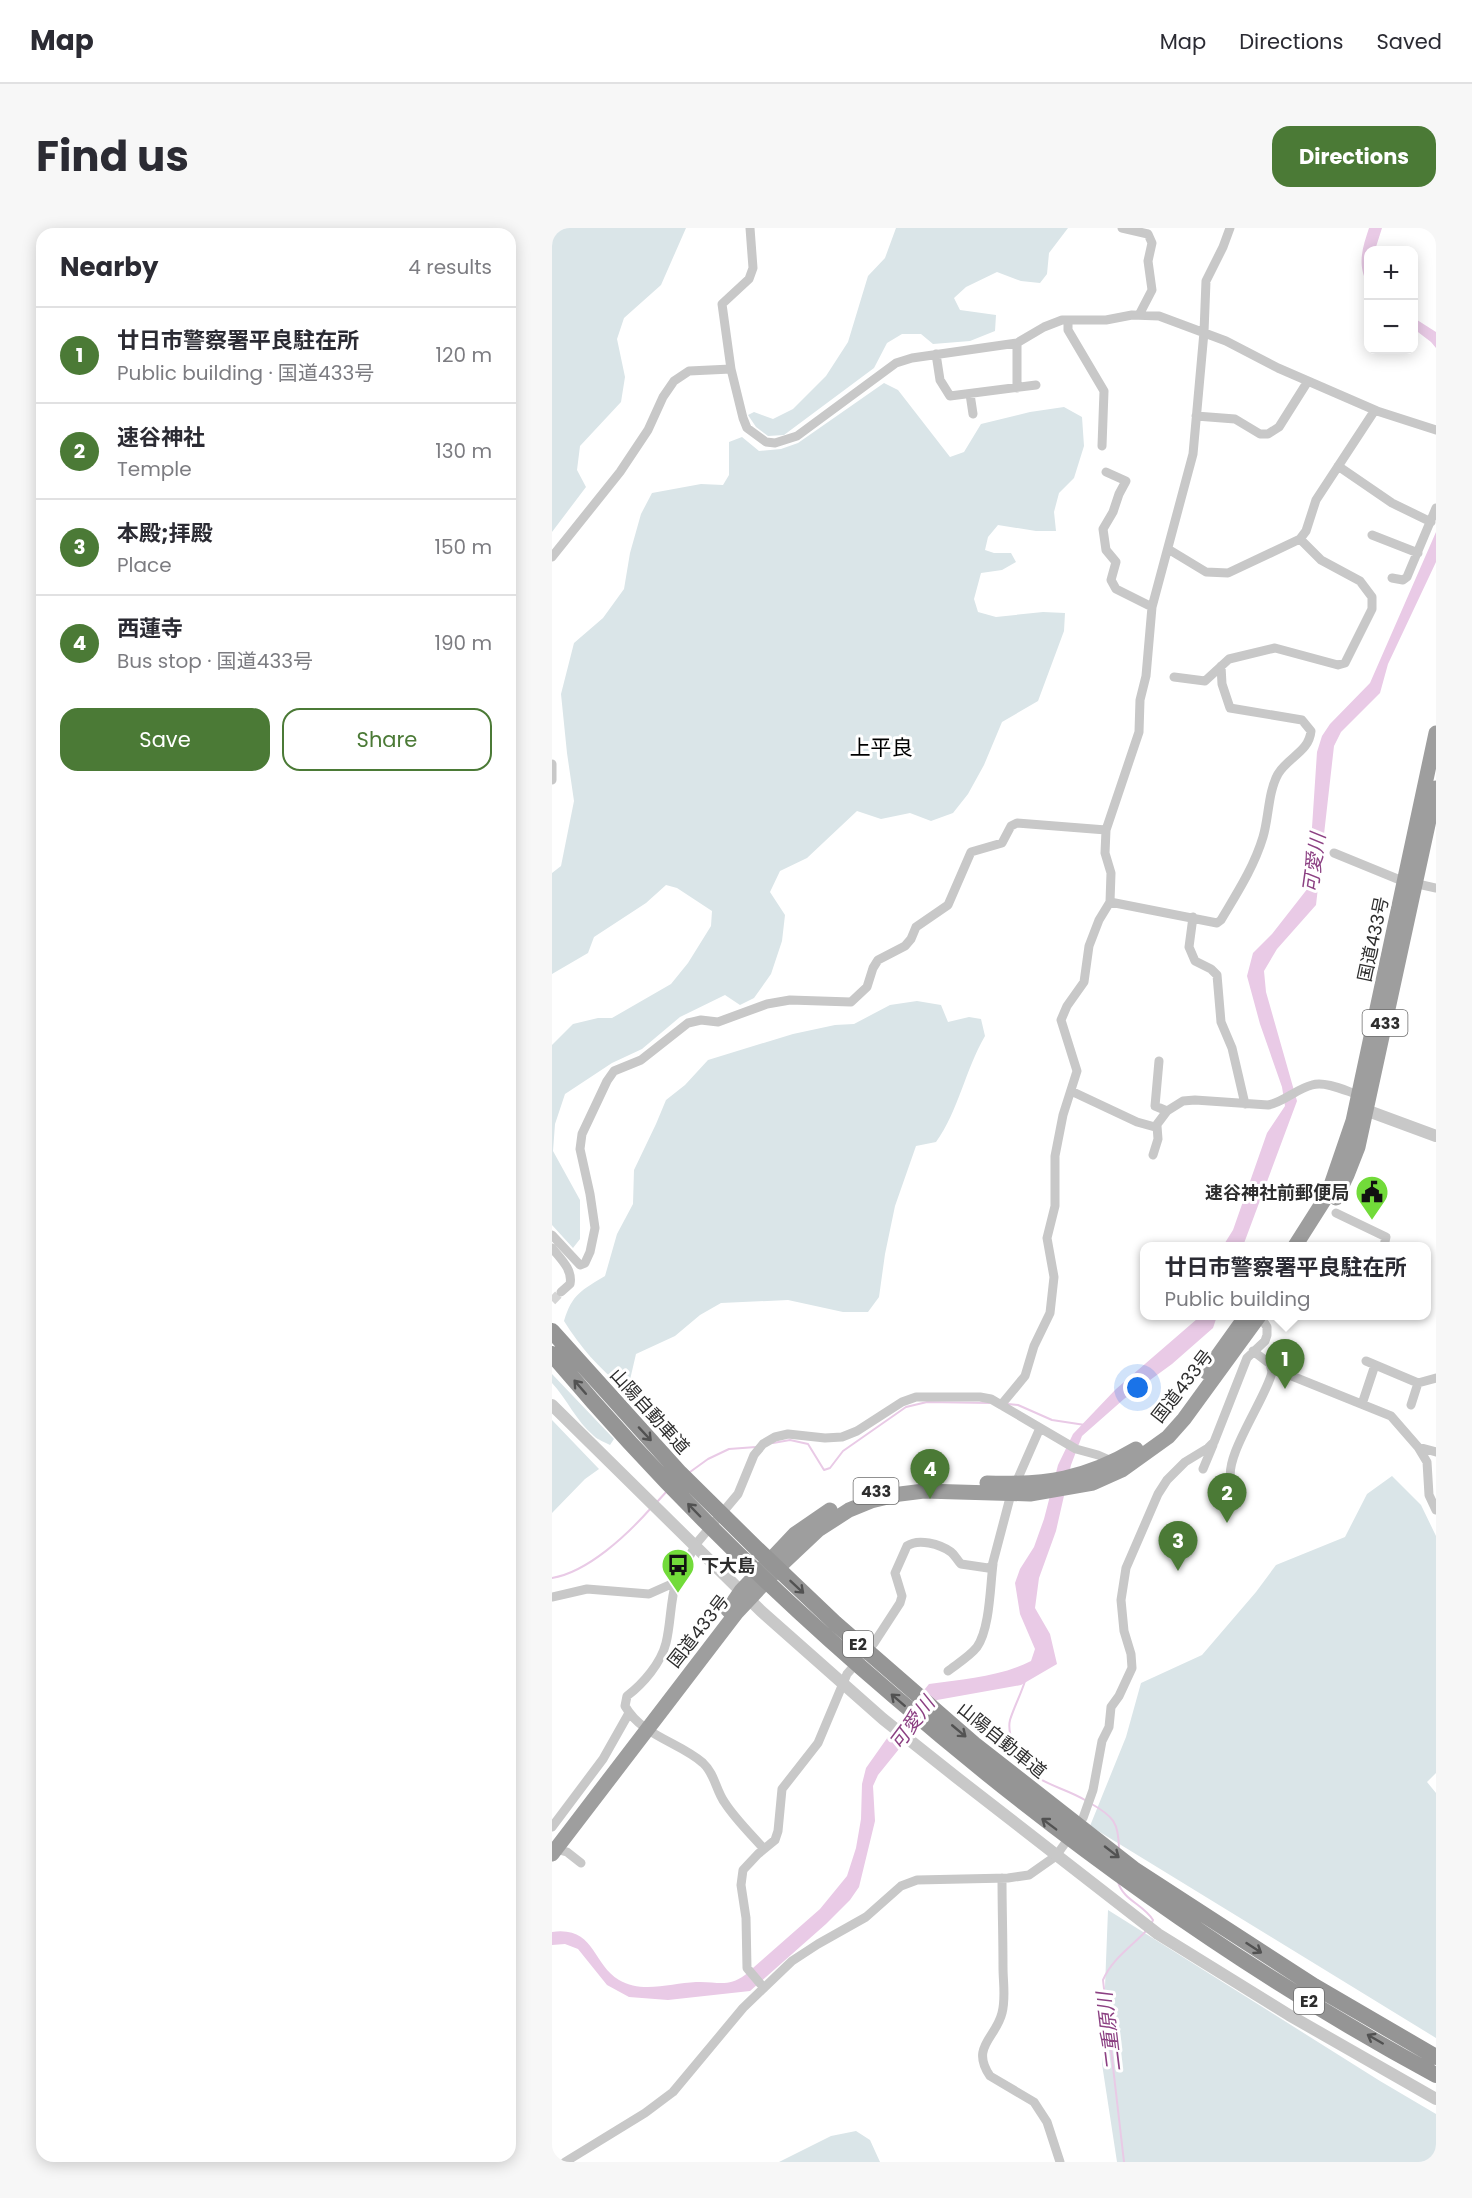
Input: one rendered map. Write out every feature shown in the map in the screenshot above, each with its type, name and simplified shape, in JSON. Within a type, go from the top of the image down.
[{"type":"highway","name":"国道433号","points":[[1310,1242],[1330,1210],[1347,1175],[1369,1114],[1436,733]]},
{"type":"highway","name":"国道433号","points":[[1298,1242],[1328,1194],[1346,1144],[1410,882],[1436,789]]},
{"type":"highway","name":"国道433号","points":[[1070,1483],[1114,1462],[1144,1444],[1170,1421],[1243,1320]]},
{"type":"highway","name":"国道433号","points":[[553,1850],[647,1727],[682,1671],[795,1534],[827,1511],[847,1501],[887,1488],[923,1481],[1013,1489],[1045,1487],[1070,1483],[1093,1483],[1122,1470],[1168,1437],[1184,1419],[1257,1320]]},
{"type":"highway","name":"山陽自動車道","points":[[552,1331],[680,1473],[755,1547],[835,1623],[974,1744],[1133,1877],[1286,1987],[1436,2074]]},
{"type":"highway","name":"山陽自動車道","points":[[552,1354],[608,1419],[746,1563],[837,1647],[965,1757],[1034,1812],[1133,1877],[1436,2057]]},
{"type":"street","points":[[750,228],[753,268],[749,279],[722,304],[731,369],[743,418],[747,428],[766,442],[797,436],[896,363],[936,354],[1017,343],[1044,327],[1062,320],[1106,320],[1139,315],[1161,316],[1204,332],[1375,410],[1435,430]]},
{"type":"street","points":[[1122,228],[1147,231],[1152,243],[1149,261],[1152,290],[1139,315]]},
{"type":"street","points":[[1001,1405],[1025,1376],[1034,1346],[1050,1313],[1054,1277],[1047,1238],[1055,1206],[1055,1156],[1063,1115],[1077,1071],[1061,1020],[1067,1006],[1084,982],[1089,946],[1099,920],[1110,902],[1111,873],[1106,853],[1106,830],[1139,732],[1140,700],[1146,675],[1152,607],[1193,454],[1204,332],[1206,281],[1230,228]]},
{"type":"street","points":[[1068,320],[1068,330],[1104,390],[1102,446]]},
{"type":"street","points":[[1017,343],[1017,388]]},
{"type":"street","points":[[936,354],[940,380],[950,396],[1036,385]]},
{"type":"street","points":[[552,557],[620,472],[648,430],[663,397],[674,381],[689,371],[731,369]]},
{"type":"street","points":[[1197,416],[1235,419],[1260,434],[1268,434],[1279,427],[1308,381]]},
{"type":"street","points":[[970,394],[973,414]]},
{"type":"street","points":[[1168,549],[1206,572],[1227,573],[1300,539],[1306,531],[1316,500],[1375,410]]},
{"type":"street","points":[[1338,465],[1392,502],[1431,522]]},
{"type":"street","points":[[1106,472],[1126,481],[1103,529],[1106,550],[1116,562],[1111,580],[1116,589],[1152,607]]},
{"type":"street","points":[[1392,578],[1406,579],[1436,508]]},
{"type":"street","points":[[1372,535],[1418,553]]},
{"type":"street","points":[[1174,677],[1205,681],[1231,658],[1275,648],[1338,665],[1347,661],[1372,609],[1372,597],[1360,581],[1321,560],[1300,539]]},
{"type":"street","points":[[1110,902],[1214,923],[1221,920],[1246,876],[1259,848],[1275,780],[1282,768],[1306,746],[1312,733],[1302,720],[1230,708],[1222,684],[1221,666]]},
{"type":"street","points":[[552,764],[552,780]]},
{"type":"street","points":[[552,1235],[580,1265],[585,1263],[595,1228],[580,1149],[582,1134],[614,1071],[641,1060],[688,1023],[701,1020],[718,1022],[767,1004],[790,1000],[851,1002],[867,987],[878,960],[905,946],[916,927],[948,905],[971,852],[1002,843],[1011,826],[1017,823],[1106,830]]},
{"type":"street","points":[[1334,853],[1410,882],[1436,888]]},
{"type":"street","points":[[1193,917],[1190,948],[1195,961],[1211,969],[1217,975],[1221,1022],[1233,1050],[1245,1104]]},
{"type":"street","points":[[1159,1061],[1155,1106],[1167,1111]]},
{"type":"street","points":[[1153,1155],[1158,1139],[1157,1126],[1167,1111],[1177,1103],[1189,1100],[1268,1105],[1320,1084],[1359,1095],[1369,1114],[1436,1136]]},
{"type":"street","points":[[1071,1091],[1137,1122],[1157,1126]]},
{"type":"street","points":[[1336,1213],[1386,1237],[1385,1242]]},
{"type":"street","points":[[552,1248],[572,1277],[570,1284],[561,1292]]},
{"type":"street","points":[[1203,1469],[1246,1361],[1268,1335],[1268,1327],[1263,1320]]},
{"type":"street","points":[[1253,1351],[1272,1368],[1391,1416],[1418,1447],[1427,1462],[1429,1494],[1436,1510]]},
{"type":"street","points":[[1362,1404],[1370,1363],[1418,1383],[1436,1378]]},
{"type":"street","points":[[1232,1482],[1230,1477],[1235,1452],[1269,1382],[1272,1368]]},
{"type":"street","points":[[1411,1405],[1418,1383]]},
{"type":"street","points":[[764,1849],[725,1804],[711,1773],[702,1763],[647,1727],[629,1713],[625,1706],[627,1696],[639,1686],[662,1656],[676,1582],[696,1545],[738,1494],[758,1449],[775,1437],[788,1434],[825,1438],[842,1437],[857,1431],[902,1402],[916,1396],[982,1397],[1001,1405],[1078,1450],[1114,1462]]},
{"type":"street","points":[[552,1405],[745,1595],[883,1719],[1056,1856],[1158,1934],[1288,2015],[1436,2099]]},
{"type":"street","points":[[948,1671],[976,1648],[981,1638],[998,1539],[1013,1489],[1040,1428]]},
{"type":"street","points":[[565,2162],[645,2114],[673,2092],[762,1986],[800,1955],[866,1917],[901,1886],[917,1880],[1029,1875],[1056,1856],[1083,1818],[1093,1790],[1102,1741],[1109,1727],[1111,1707],[1119,1696],[1132,1668],[1120,1600],[1126,1568],[1158,1494],[1167,1480],[1185,1462],[1214,1443]]},
{"type":"street","points":[[1418,1447],[1436,1452]]},
{"type":"street","points":[[762,1986],[748,1970],[746,1918],[741,1878],[747,1864],[777,1836],[782,1789],[819,1743],[847,1674],[874,1644],[900,1603],[902,1596],[895,1573],[907,1546],[917,1542],[936,1545],[951,1553],[961,1564],[988,1568],[993,1564]]},
{"type":"street","points":[[552,1597],[581,1590],[649,1594],[676,1582]]},
{"type":"street","points":[[552,1827],[603,1759],[629,1713]]},
{"type":"street","points":[[553,1850],[567,1852],[581,1863]]},
{"type":"street","points":[[1002,1878],[1005,1996],[1002,2016],[983,2048],[982,2057],[990,2076],[1034,2102],[1047,2122],[1060,2162]]},
{"type":"shaded area","points":[[552,228],[686,228],[661,285],[624,318],[617,339],[625,377],[621,402],[580,446],[577,470],[586,487],[552,532]]},
{"type":"shaded area","points":[[896,228],[1068,228],[1049,253],[1047,274],[1040,283],[1021,281],[997,272],[966,287],[954,298],[960,310],[996,315],[995,331],[970,341],[933,344],[921,334],[902,334],[887,343],[874,368],[784,435],[768,436],[756,427],[748,415],[754,412],[773,419],[793,409],[826,376],[848,342],[868,276],[885,258]]},
{"type":"shaded area","points":[[884,383],[898,390],[950,457],[964,452],[981,424],[1030,412],[1064,407],[1082,417],[1084,446],[1074,478],[1059,493],[1054,512],[1056,531],[1036,531],[998,525],[988,537],[985,550],[994,553],[1011,553],[1016,562],[1002,570],[981,573],[974,599],[978,612],[996,617],[1043,612],[1065,613],[1064,631],[1038,701],[1002,722],[984,765],[968,794],[953,813],[931,821],[910,813],[881,819],[857,811],[807,858],[780,871],[770,892],[785,915],[782,941],[771,974],[754,998],[740,1005],[725,995],[680,1017],[642,1049],[612,1063],[565,1094],[555,1124],[553,1151],[580,1200],[580,1239],[573,1248],[552,1225],[552,1045],[573,1024],[598,1018],[612,1018],[671,984],[688,963],[711,926],[712,911],[677,888],[666,885],[646,903],[594,937],[588,953],[552,974],[552,873],[561,866],[574,801],[561,694],[574,643],[603,618],[624,589],[630,553],[641,514],[652,493],[701,484],[723,485],[729,475],[729,442],[742,437],[759,451],[781,449],[798,443]]},
{"type":"shaded area","points":[[917,1001],[941,1005],[948,1022],[969,1017],[981,1019],[985,1036],[944,1130],[936,1142],[916,1146],[895,1206],[879,1297],[868,1312],[843,1312],[788,1300],[721,1303],[700,1315],[675,1336],[636,1354],[629,1384],[622,1387],[590,1357],[564,1321],[574,1299],[605,1276],[617,1234],[633,1204],[634,1170],[666,1100],[685,1085],[708,1060],[793,1034],[835,1025],[854,1024],[890,1005]]},
{"type":"shaded area","points":[[552,1374],[614,1439],[610,1445],[596,1437],[582,1424],[552,1383]]},
{"type":"shaded area","points":[[552,1420],[599,1469],[585,1479],[552,1513]]},
{"type":"shaded area","points":[[1392,1476],[1421,1505],[1436,1536],[1436,1773],[1427,1782],[1436,1793],[1436,2038],[1090,1826],[1126,1737],[1141,1683],[1202,1655],[1276,1565],[1345,1537],[1367,1494]]},
{"type":"shaded area","points":[[1108,1910],[1436,2114],[1436,2162],[1117,2162],[1102,2064]]},
{"type":"shaded area","points":[[856,2131],[870,2140],[880,2162],[779,2162],[831,2136]]},
{"type":"water","points":[[1369,228],[1382,228],[1376,246],[1364,246],[1364,274],[1362,257],[1364,243]]},
{"type":"water","points":[[1418,321],[1436,332],[1436,348],[1418,332]]},
{"type":"water","name":"可愛川","points":[[1436,532],[1436,562],[1388,664],[1380,693],[1341,732],[1334,746],[1316,905],[1277,949],[1264,971],[1266,992],[1297,1101],[1244,1242],[1226,1242],[1233,1230],[1267,1133],[1285,1106],[1282,1087],[1260,1024],[1247,976],[1253,953],[1272,934],[1308,888],[1317,752],[1322,736],[1330,724],[1370,683]]},
{"type":"water","name":"可愛川","points":[[1196,1320],[1216,1320],[1213,1328],[1172,1364],[1124,1399],[1082,1436],[1071,1465],[1056,1531],[1039,1578],[1035,1608],[1050,1634],[1057,1664],[1021,1685],[937,1700],[924,1714],[916,1728],[878,1775],[873,1786],[875,1821],[859,1887],[850,1900],[826,1924],[750,1991],[668,2000],[629,1997],[607,1985],[578,1949],[565,1944],[552,1945],[552,1932],[577,1935],[592,1948],[610,1973],[619,1980],[637,1986],[657,1987],[696,1982],[727,1983],[745,1975],[820,1909],[847,1876],[856,1848],[861,1819],[862,1784],[866,1768],[902,1717],[929,1684],[994,1674],[1031,1661],[1035,1649],[1020,1614],[1015,1583],[1020,1569],[1034,1547],[1058,1465],[1073,1434],[1116,1389]]},
{"type":"waterway","points":[[773,1443],[790,1440],[808,1444],[824,1470],[830,1468],[843,1451],[906,1407],[927,1402],[990,1403]]},
{"type":"waterway","points":[[1008,1404],[1018,1405],[1052,1420],[1085,1425]]},
{"type":"waterway","points":[[690,1472],[708,1459],[729,1449],[756,1447]]},
{"type":"waterway","points":[[657,1502],[667,1491]]},
{"type":"waterway","points":[[552,1578],[579,1568],[606,1551],[651,1508]]},
{"type":"waterway","name":"二重原川","points":[[1025,1681],[1009,1723],[1012,1741],[1020,1759],[1035,1776],[1085,1800]]},
{"type":"waterway","name":"二重原川","points":[[1090,1803],[1113,1821],[1118,1833],[1119,1850]]},
{"type":"waterway","name":"二重原川","points":[[1118,1882],[1124,1893],[1153,1920],[1151,1924]]},
{"type":"waterway","name":"二重原川","points":[[1124,2162],[1103,1980],[1117,1959],[1146,1931]]},
{"type":"tunnel","points":[[552,1301],[561,1292]]},
{"type":"place","name":"速谷神社前郵便局","points":[[1372,1221]]},
{"type":"place","name":"廿日市警察署平良駐在所","points":[[1285,1389]]},
{"type":"place","name":"西蓮寺","points":[[930,1499]]},
{"type":"place","name":"速谷神社","points":[[1227,1523]]},
{"type":"place","name":"本殿;拝殿","points":[[1178,1571]]},
{"type":"place","name":"下大島","points":[[678,1594]]},
{"type":"district","name":"上平良","points":[[881,747]]}]
